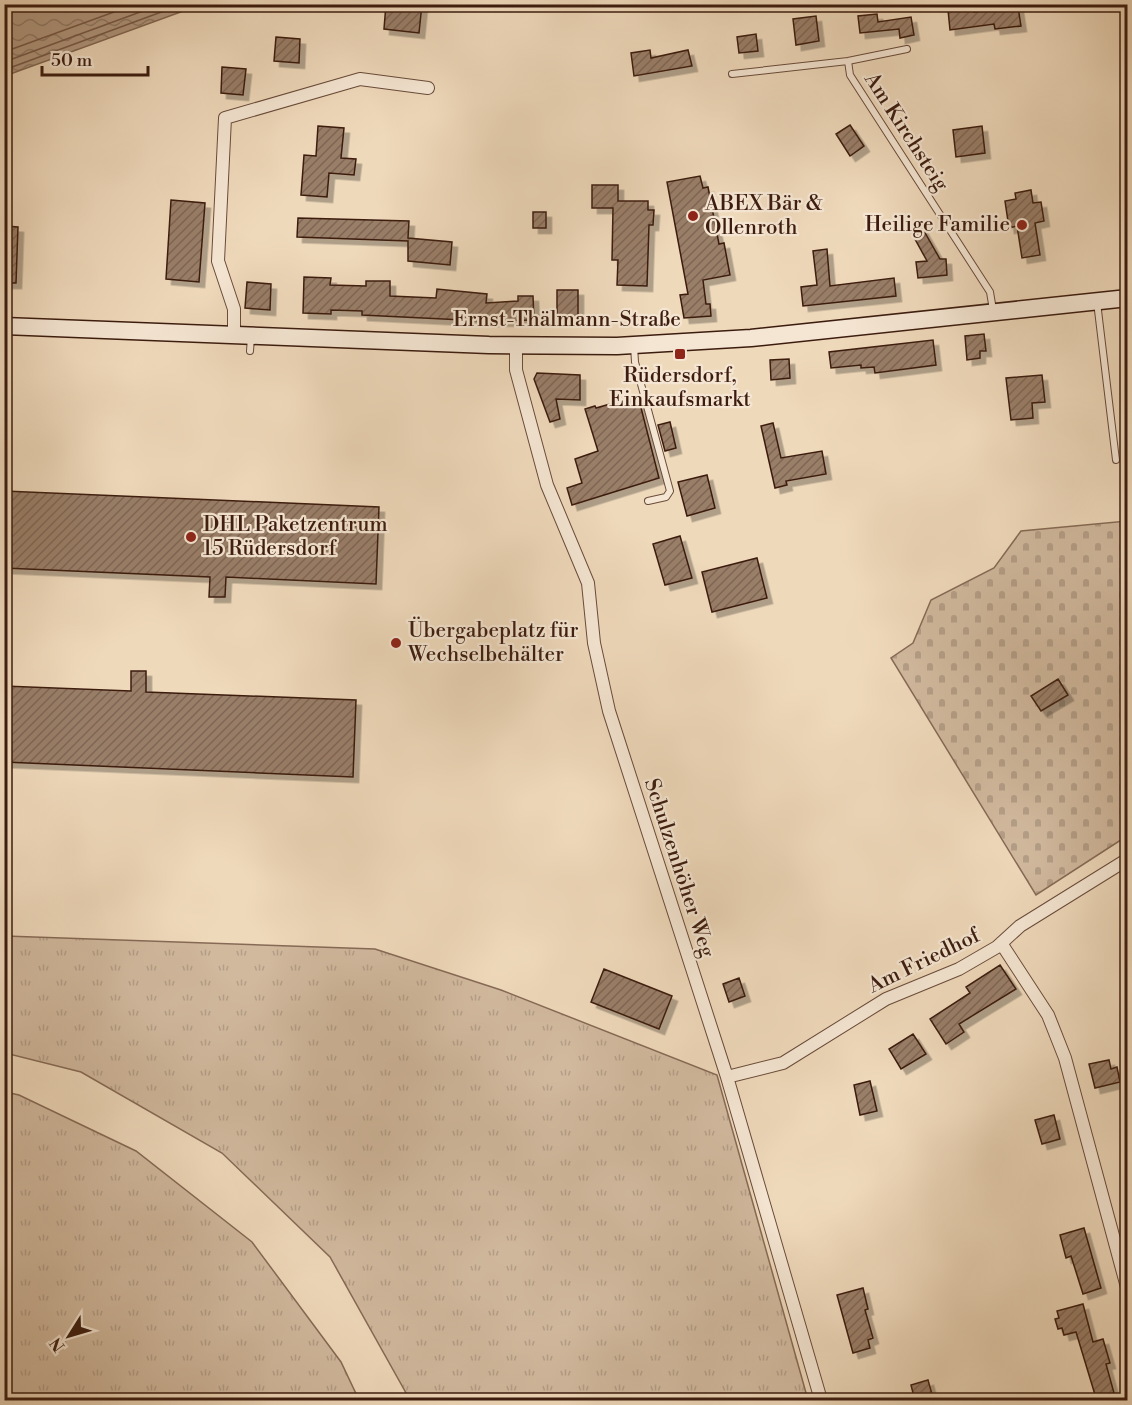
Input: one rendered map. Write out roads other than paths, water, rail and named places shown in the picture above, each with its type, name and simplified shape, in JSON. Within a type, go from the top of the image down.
[{"type":"main road","name":"Ernst-Thälmann-Straße","points":[[4,326],[245,341],[516,346],[634,345],[751,338],[1128,298]]},
{"type":"street","points":[[245,341],[218,261],[225,118],[360,79],[428,87]]},
{"type":"street","name":"Schulzenhöher Weg","points":[[516,346],[516,370],[547,485],[588,583],[594,643],[609,711],[727,1077],[821,1401]]},
{"type":"street","name":"Am Friedhof","points":[[727,1077],[783,1063],[886,999],[959,969],[1001,943],[1020,926],[1128,859]]},
{"type":"street","points":[[1001,943],[1048,1015],[1065,1058],[1128,1291]]},
{"type":"lane","name":"Am Kirchsteig","points":[[732,74],[848,61],[907,49]]},
{"type":"lane","name":"Am Kirchsteig","points":[[848,61],[850,75],[990,292],[993,312]]},
{"type":"lane","points":[[1097,301],[1116,460]]},
{"type":"lane","points":[[634,345],[635,362],[670,491],[666,497],[648,501]]},
{"type":"water","points":[[5,4],[200,4],[200,5],[5,76]]},
{"type":"place","name":"ABEX Bär & Ollenroth","points":[[693,216]]},
{"type":"place","name":"Heilige Familie","points":[[1022,225]]},
{"type":"place","name":"Rüdersdorf, Einkaufsmarkt","points":[[680,354]]},
{"type":"place","name":"DHL Paketzentrum 15 Rüdersdorf","points":[[191,537]]},
{"type":"place","name":"Übergabeplatz für Wechselbehälter","points":[[396,643]]}]
